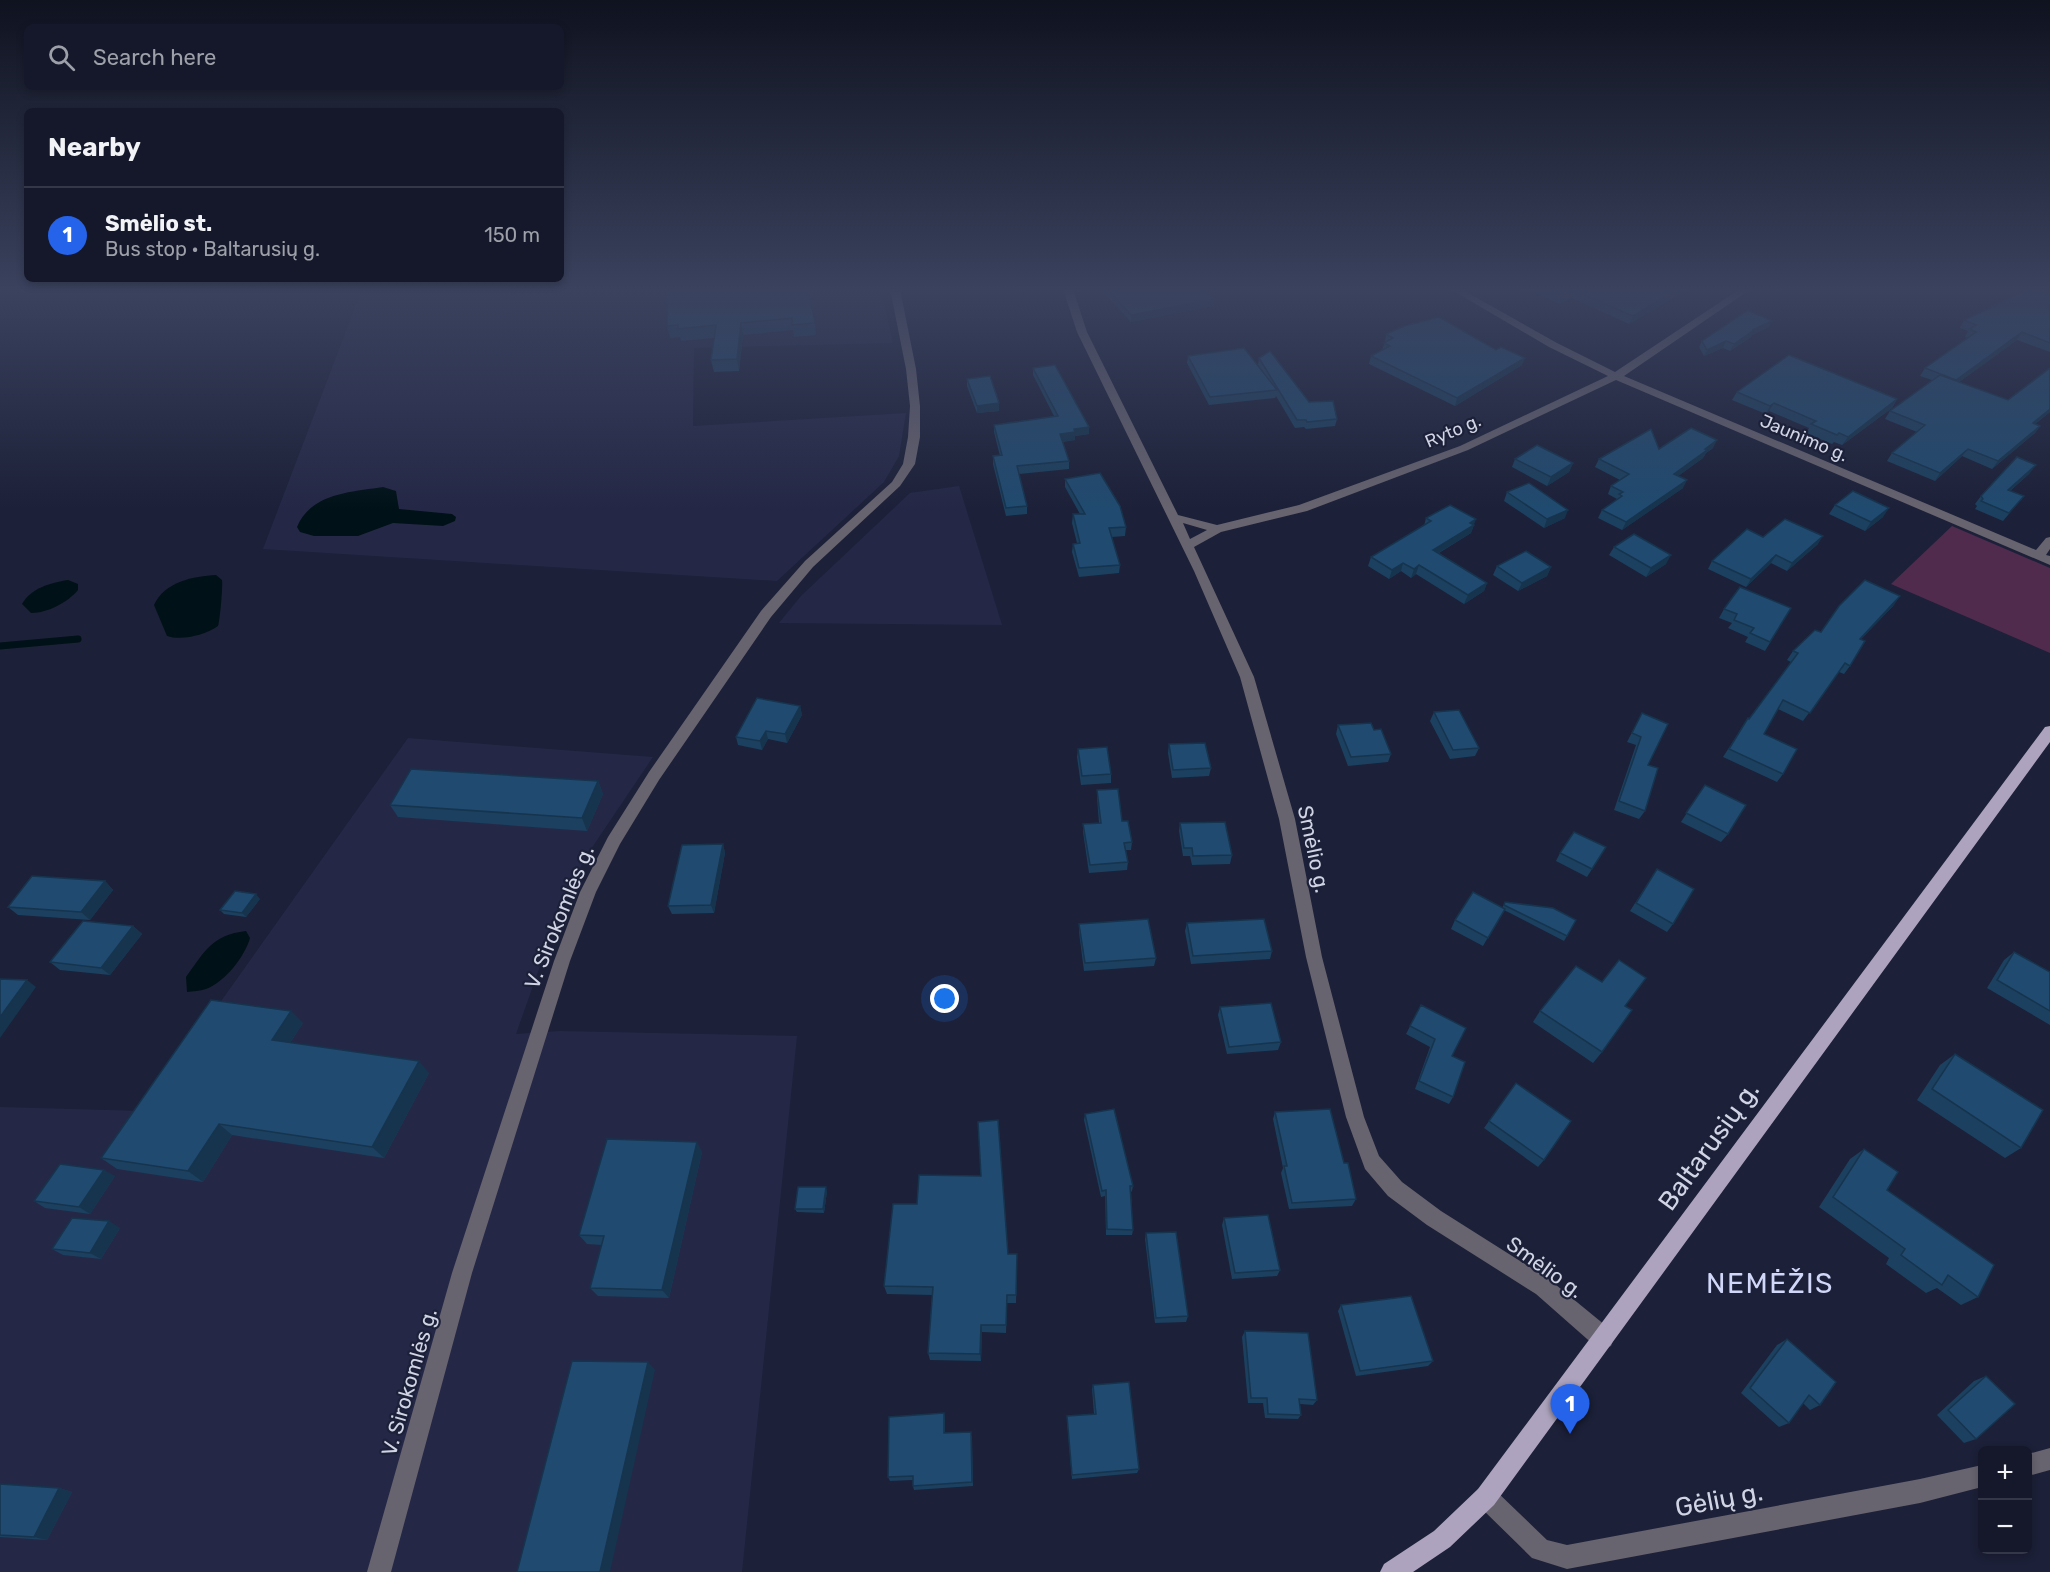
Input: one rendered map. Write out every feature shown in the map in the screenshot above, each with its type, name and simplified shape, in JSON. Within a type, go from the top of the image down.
[{"type":"main road","name":"Baltarusių g.","points":[[1392,1572],[1442,1539],[1486,1497],[2050,731]]},
{"type":"street","name":"V. Sirokomlės g.","points":[[379,1572],[462,1273],[562,961],[588,892],[614,841],[654,776],[766,614],[809,564],[896,484],[909,464],[914,438],[915,406],[910,362]]},
{"type":"street","name":"Smėlio g.","points":[[1097,362],[1221,615],[1247,677],[1287,819],[1314,957],[1354,1118],[1372,1161],[1395,1189],[1434,1218],[1543,1287],[1603,1338]]},
{"type":"street","name":"Jaunimo g.","points":[[1588,362],[2044,559]]},
{"type":"street","name":"Ryto g.","points":[[1188,546],[1217,529],[1303,508],[1464,448],[1616,376],[1637,362]]},
{"type":"street","name":"Ryto g.","points":[[1172,517],[1217,529]]},
{"type":"street","points":[[2044,559],[2050,542]]},
{"type":"street","points":[[2032,1464],[2050,1460]]},
{"type":"street","name":"Gėlių g.","points":[[1486,1497],[1540,1550],[1567,1557],[1920,1491],[1978,1477]]},
{"type":"shaded area","points":[[334,362],[694,362],[693,426],[906,413],[899,456],[884,482],[777,581],[263,549]]},
{"type":"shaded area","points":[[959,486],[1002,625],[779,623],[801,596],[910,493]]},
{"type":"shaded area","points":[[383,487],[396,491],[399,509],[452,514],[456,517],[455,521],[443,526],[393,523],[358,536],[314,536],[300,532],[297,527],[303,516],[322,501],[345,493]]},
{"type":"shaded area","points":[[1952,526],[2050,568],[2050,653],[1891,584]]},
{"type":"shaded area","points":[[216,575],[222,580],[218,626],[193,636],[179,638],[167,636],[154,605],[159,597],[180,582]]},
{"type":"shaded area","points":[[68,580],[78,584],[78,590],[57,606],[31,613],[22,604],[36,590]]},
{"type":"shaded area","points":[[408,738],[653,757],[587,855],[563,901],[516,1034],[559,1031],[797,1036],[742,1572],[0,1572],[0,1107],[143,1111]]},
{"type":"shaded area","points":[[246,931],[250,938],[247,945],[227,975],[206,989],[187,992],[186,977],[210,946],[225,936]]},
{"type":"building","points":[[1191,362],[1255,362],[1277,390],[1210,397]]},
{"type":"building","points":[[1262,362],[1279,362],[1309,402],[1333,401],[1337,419],[1307,422],[1297,420]]},
{"type":"building","points":[[1384,362],[1518,362],[1457,398]]},
{"type":"building","points":[[1779,362],[1807,362],[1897,399],[1848,437],[1811,424],[1816,421],[1774,403],[1770,406],[1737,392]]},
{"type":"building","points":[[1933,362],[1980,362],[1956,380],[1925,368]]},
{"type":"building","points":[[1055,365],[1089,427],[1060,434],[1069,461],[1017,466],[1027,506],[1006,508],[993,456],[1002,455],[994,425],[1058,416],[1033,368]]},
{"type":"building","points":[[2050,368],[2050,409],[2033,423],[2040,426],[1998,461],[1968,449],[1940,473],[1892,453],[1925,425],[1890,411],[1940,375],[2008,400]]},
{"type":"building","points":[[990,376],[999,403],[977,406],[967,379]]},
{"type":"building","points":[[1691,428],[1717,440],[1674,474],[1687,480],[1626,522],[1602,510],[1622,496],[1619,494],[1623,492],[1611,486],[1629,474],[1599,459],[1651,429],[1659,449]]},
{"type":"building","points":[[1537,445],[1573,463],[1551,477],[1515,459]]},
{"type":"building","points":[[2017,457],[2036,465],[2008,490],[2024,496],[2009,513],[1981,501],[1983,499],[1981,496]]},
{"type":"building","points":[[1100,473],[1120,506],[1126,527],[1109,528],[1120,565],[1079,568],[1073,544],[1080,543],[1073,514],[1085,514],[1065,479]]},
{"type":"building","points":[[1529,483],[1568,510],[1547,519],[1507,492]]},
{"type":"building","points":[[1853,491],[1889,508],[1871,522],[1835,505]]},
{"type":"building","points":[[1450,505],[1476,519],[1470,523],[1474,525],[1433,550],[1487,583],[1468,595],[1419,565],[1414,569],[1403,563],[1392,570],[1371,557],[1431,521],[1426,518]]},
{"type":"building","points":[[1785,519],[1823,536],[1792,563],[1776,555],[1751,579],[1712,561],[1747,529],[1763,537]]},
{"type":"building","points":[[1634,534],[1671,555],[1651,568],[1614,547]]},
{"type":"building","points":[[1526,551],[1551,567],[1522,583],[1497,566]]},
{"type":"building","points":[[1865,580],[1900,596],[1860,639],[1865,641],[1850,666],[1845,663],[1810,713],[1783,700],[1764,734],[1797,749],[1783,774],[1729,749],[1748,718],[1798,653],[1793,651],[1815,630],[1821,632],[1839,606]]},
{"type":"building","points":[[1740,587],[1791,608],[1770,642],[1750,633],[1754,628],[1734,620],[1737,614],[1724,609]]},
{"type":"building","points":[[757,698],[800,706],[785,734],[766,731],[760,741],[736,737]]},
{"type":"building","points":[[1459,710],[1479,748],[1453,750],[1434,712]]},
{"type":"building","points":[[1642,713],[1668,724],[1648,765],[1658,768],[1645,811],[1619,801],[1641,737],[1632,733]]},
{"type":"building","points":[[1371,723],[1374,730],[1381,729],[1391,754],[1351,757],[1338,725]]},
{"type":"building","points":[[1205,743],[1211,768],[1173,770],[1169,744]]},
{"type":"building","points":[[1107,747],[1111,774],[1082,776],[1078,749]]},
{"type":"building","points":[[411,769],[598,781],[582,818],[390,805]]},
{"type":"building","points":[[1705,785],[1746,805],[1728,834],[1686,813]]},
{"type":"building","points":[[1118,789],[1122,821],[1128,821],[1132,842],[1124,843],[1128,862],[1090,865],[1083,824],[1101,823],[1097,790]]},
{"type":"building","points":[[1225,822],[1232,855],[1193,856],[1192,848],[1184,848],[1180,823]]},
{"type":"building","points":[[1574,832],[1606,847],[1592,869],[1560,853]]},
{"type":"building","points":[[723,844],[711,905],[668,906],[682,845]]},
{"type":"building","points":[[1657,869],[1694,889],[1673,924],[1636,903]]},
{"type":"building","points":[[32,876],[105,881],[81,912],[8,907]]},
{"type":"building","points":[[235,891],[256,894],[242,913],[220,910]]},
{"type":"building","points":[[1473,892],[1505,909],[1488,938],[1455,920]]},
{"type":"building","points":[[1505,902],[1553,908],[1576,920],[1567,936],[1504,905]]},
{"type":"building","points":[[1148,919],[1156,958],[1085,963],[1079,924]]},
{"type":"building","points":[[1264,919],[1272,951],[1193,956],[1187,923]]},
{"type":"building","points":[[83,921],[133,926],[101,968],[50,962]]},
{"type":"building","points":[[2014,952],[2050,972],[2050,1011],[1997,980]]},
{"type":"building","points":[[1619,960],[1646,978],[1625,1006],[1632,1010],[1602,1052],[1540,1011],[1576,966],[1602,982]]},
{"type":"building","points":[[0,979],[27,980],[0,1017]]},
{"type":"building","points":[[211,1000],[291,1011],[272,1040],[419,1061],[372,1147],[219,1124],[188,1171],[101,1158]]},
{"type":"building","points":[[1271,1003],[1281,1042],[1229,1047],[1220,1007]]},
{"type":"building","points":[[1421,1005],[1466,1028],[1452,1056],[1465,1062],[1453,1097],[1419,1081],[1435,1039],[1410,1026]]},
{"type":"building","points":[[1955,1054],[2043,1110],[2021,1148],[1932,1089]]},
{"type":"building","points":[[1516,1083],[1571,1121],[1544,1160],[1489,1121]]},
{"type":"building","points":[[1114,1109],[1133,1186],[1130,1186],[1133,1230],[1107,1229],[1106,1190],[1102,1191],[1085,1114]]},
{"type":"building","points":[[1330,1109],[1344,1163],[1348,1163],[1356,1199],[1292,1203],[1284,1166],[1287,1166],[1275,1112]]},
{"type":"building","points":[[998,1120],[1008,1254],[1017,1254],[1016,1295],[1007,1295],[1006,1325],[981,1325],[980,1354],[928,1353],[933,1287],[884,1286],[893,1204],[917,1204],[919,1175],[981,1176],[978,1122]]},
{"type":"building","points":[[607,1139],[697,1142],[662,1290],[590,1288],[604,1236],[579,1235]]},
{"type":"building","points":[[1864,1149],[1898,1172],[1887,1190],[1994,1265],[1978,1297],[1948,1275],[1942,1285],[1901,1255],[1905,1249],[1833,1197]]},
{"type":"building","points":[[60,1164],[104,1170],[79,1207],[34,1201]]},
{"type":"building","points":[[798,1187],[826,1187],[823,1209],[795,1209]]},
{"type":"building","points":[[1268,1215],[1280,1270],[1235,1273],[1224,1218]]},
{"type":"building","points":[[72,1218],[109,1221],[90,1253],[52,1249]]},
{"type":"building","points":[[1176,1232],[1188,1316],[1156,1318],[1146,1233]]},
{"type":"building","points":[[1411,1296],[1433,1361],[1360,1371],[1341,1305]]},
{"type":"building","points":[[1245,1331],[1308,1333],[1317,1400],[1299,1399],[1301,1415],[1268,1414],[1267,1398],[1251,1398]]},
{"type":"building","points":[[1787,1339],[1836,1382],[1820,1405],[1809,1395],[1789,1423],[1750,1388]]},
{"type":"building","points":[[572,1361],[648,1362],[600,1572],[517,1572]]},
{"type":"building","points":[[1986,1376],[2015,1404],[1976,1439],[1948,1410]]},
{"type":"building","points":[[1129,1382],[1139,1469],[1072,1475],[1067,1416],[1096,1414],[1093,1385]]},
{"type":"building","points":[[944,1413],[944,1433],[971,1432],[972,1482],[913,1486],[913,1476],[888,1477],[889,1417]]},
{"type":"building","points":[[0,1484],[59,1488],[34,1537],[0,1535]]},
{"type":"waterway","points":[[0,646],[78,639]]},
{"type":"place","name":"Smėlio st.","points":[[1570,1434]]},
{"type":"district","name":"NEMĖŽIS","points":[[1770,1283]]}]
